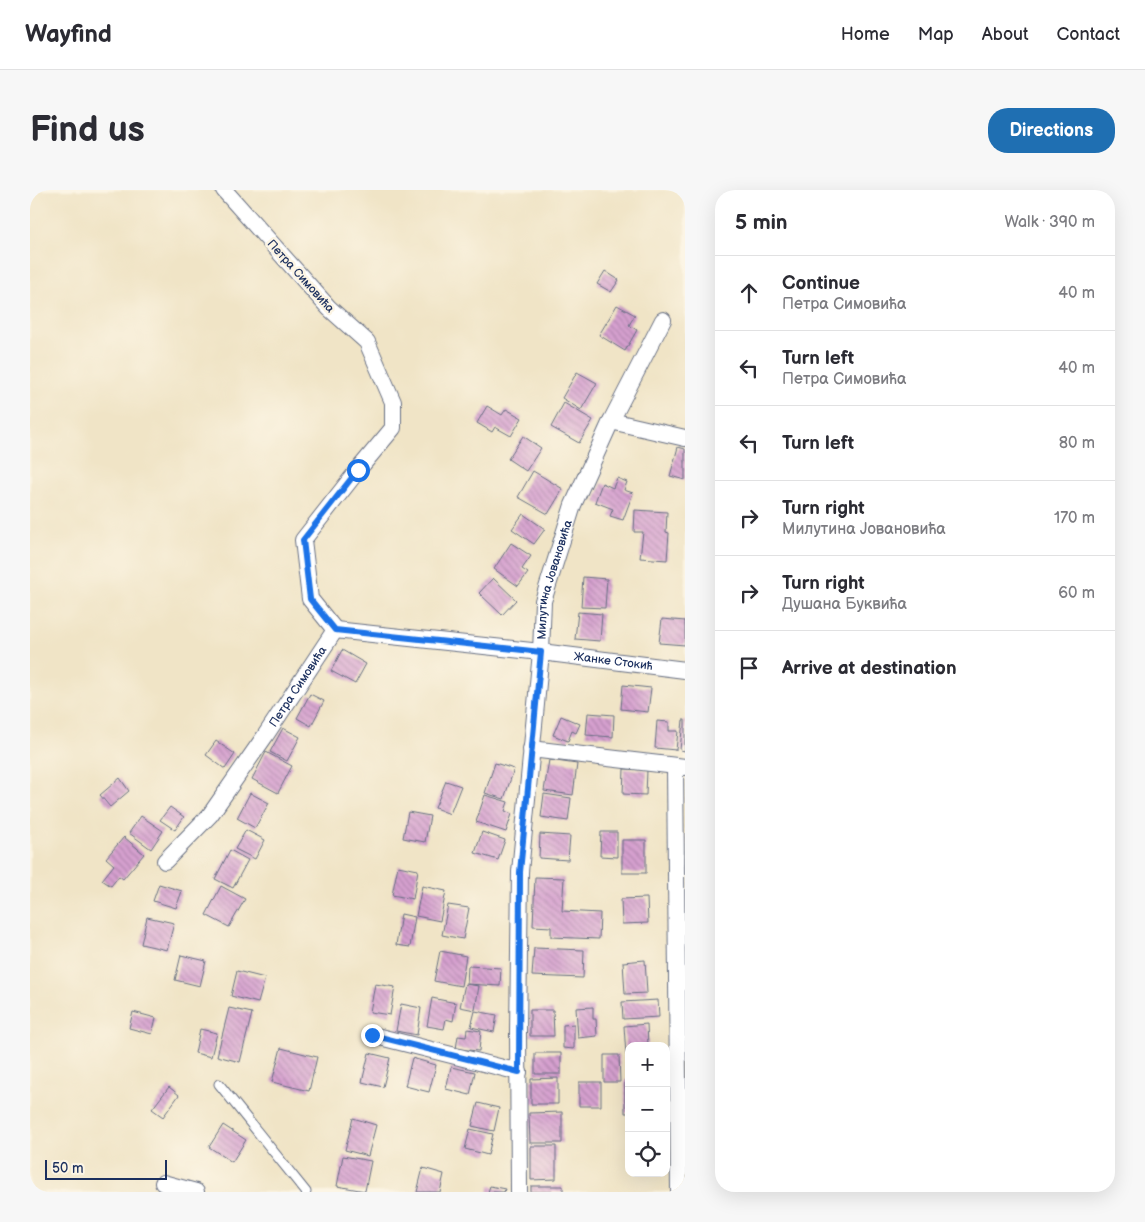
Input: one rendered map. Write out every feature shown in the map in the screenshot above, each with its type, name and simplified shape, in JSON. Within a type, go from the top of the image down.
[{"type":"street","name":"Петра Симовића","points":[[165,861],[210,815],[335,630],[310,599],[303,540],[393,428],[393,402],[367,342],[328,308],[224,190]]},
{"type":"street","name":"Милутина Јовановића","points":[[519,1192],[520,872],[541,652],[543,601],[572,505],[611,421],[663,320]]},
{"type":"street","points":[[611,421],[685,438]]},
{"type":"street","name":"Жанке Стокић","points":[[335,630],[541,652],[685,670]]},
{"type":"street","points":[[532,749],[680,766],[679,1192]]},
{"type":"street","points":[[372,1035],[519,1072]]},
{"type":"street","points":[[163,1183],[196,1192]]},
{"type":"lane","points":[[219,1084],[306,1192]]},
{"type":"building","points":[[605,271],[619,280],[611,292],[597,284]]},
{"type":"building","points":[[617,305],[635,315],[629,325],[637,330],[625,351],[599,335]]},
{"type":"building","points":[[577,372],[597,383],[581,410],[562,398]]},
{"type":"building","points":[[564,403],[593,420],[579,443],[551,427]]},
{"type":"building","points":[[487,406],[502,415],[506,409],[522,418],[511,436],[495,427],[492,432],[477,423]]},
{"type":"building","points":[[523,436],[541,448],[526,471],[508,459]]},
{"type":"building","points":[[678,447],[685,449],[685,480],[670,476]]},
{"type":"building","points":[[533,471],[563,489],[548,514],[518,497]]},
{"type":"building","points":[[617,478],[627,482],[624,490],[633,493],[623,520],[610,516],[613,509],[595,502],[602,483],[613,488]]},
{"type":"building","points":[[635,510],[667,512],[666,532],[669,533],[667,560],[640,558],[643,532],[634,532]]},
{"type":"building","points":[[523,514],[545,529],[534,544],[512,529]]},
{"type":"building","points":[[511,543],[531,556],[522,569],[528,573],[518,586],[494,569]]},
{"type":"building","points":[[583,577],[607,579],[605,608],[581,607]]},
{"type":"building","points":[[493,578],[516,600],[502,615],[479,593]]},
{"type":"building","points":[[578,612],[602,614],[600,641],[575,639]]},
{"type":"building","points":[[662,619],[685,621],[685,645],[659,643]]},
{"type":"building","points":[[342,650],[366,664],[355,684],[331,671]]},
{"type":"building","points":[[623,685],[651,688],[648,712],[621,709]]},
{"type":"building","points":[[310,694],[324,701],[311,726],[297,718]]},
{"type":"building","points":[[588,713],[614,715],[613,737],[586,735]]},
{"type":"building","points":[[561,716],[580,724],[576,733],[572,731],[568,741],[553,735]]},
{"type":"building","points":[[683,720],[685,720],[685,751],[680,750]]},
{"type":"building","points":[[657,721],[669,722],[669,731],[678,731],[676,750],[655,748]]},
{"type":"building","points":[[283,728],[300,737],[287,761],[270,752]]},
{"type":"building","points":[[216,741],[235,754],[225,769],[206,755]]},
{"type":"building","points":[[266,752],[292,766],[278,793],[252,779]]},
{"type":"building","points":[[549,760],[577,764],[573,795],[544,791]]},
{"type":"building","points":[[495,763],[514,769],[504,799],[485,793]]},
{"type":"building","points":[[624,769],[647,770],[646,795],[623,794]]},
{"type":"building","points":[[120,778],[129,791],[110,807],[100,795]]},
{"type":"building","points":[[446,781],[461,786],[450,814],[435,808]]},
{"type":"building","points":[[250,793],[269,803],[255,828],[237,818]]},
{"type":"building","points":[[544,794],[571,798],[568,821],[541,817]]},
{"type":"building","points":[[485,795],[508,802],[505,811],[512,814],[506,832],[476,822]]},
{"type":"building","points":[[170,807],[184,817],[175,830],[160,820]]},
{"type":"building","points":[[408,812],[430,816],[425,842],[403,838]]},
{"type":"building","points":[[141,816],[163,831],[151,849],[129,833]]},
{"type":"building","points":[[246,830],[265,840],[255,859],[235,849]]},
{"type":"building","points":[[482,832],[505,840],[498,860],[475,853]]},
{"type":"building","points":[[601,832],[617,832],[617,857],[600,856]]},
{"type":"building","points":[[540,834],[570,836],[568,860],[539,858]]},
{"type":"building","points":[[124,837],[144,854],[123,879],[119,876],[111,886],[102,880],[114,865],[106,858]]},
{"type":"building","points":[[622,840],[646,840],[646,873],[622,873]]},
{"type":"building","points":[[230,850],[248,860],[233,888],[215,879]]},
{"type":"building","points":[[398,866],[418,870],[413,899],[392,895]]},
{"type":"building","points":[[535,877],[564,878],[562,911],[600,913],[599,939],[551,937],[551,927],[533,926]]},
{"type":"building","points":[[159,884],[182,891],[176,908],[153,901]]},
{"type":"building","points":[[221,886],[245,899],[229,927],[206,915]]},
{"type":"building","points":[[422,886],[446,891],[440,921],[416,916]]},
{"type":"building","points":[[647,898],[648,923],[622,924],[621,899]]},
{"type":"building","points":[[448,905],[469,908],[463,939],[442,935]]},
{"type":"building","points":[[401,914],[415,917],[410,947],[396,945]]},
{"type":"building","points":[[147,917],[174,923],[167,950],[141,944]]},
{"type":"building","points":[[534,948],[584,950],[583,978],[532,976]]},
{"type":"building","points":[[440,951],[466,956],[461,986],[434,981]]},
{"type":"building","points":[[181,955],[206,961],[200,986],[175,980]]},
{"type":"building","points":[[645,960],[647,993],[625,994],[623,962]]},
{"type":"building","points":[[468,966],[501,968],[500,986],[467,984]]},
{"type":"building","points":[[237,971],[265,978],[258,1003],[231,996]]},
{"type":"building","points":[[375,984],[395,987],[390,1015],[370,1012]]},
{"type":"building","points":[[465,984],[479,986],[475,1010],[460,1007]]},
{"type":"building","points":[[432,998],[456,1003],[453,1021],[446,1019],[444,1029],[427,1026]]},
{"type":"building","points":[[658,1000],[659,1017],[623,1019],[622,1002]]},
{"type":"building","points":[[401,1004],[421,1008],[417,1035],[396,1031]]},
{"type":"building","points":[[593,1007],[593,1019],[596,1019],[597,1036],[578,1038],[576,1008]]},
{"type":"building","points":[[229,1008],[252,1013],[240,1062],[217,1056]]},
{"type":"building","points":[[530,1010],[553,1010],[554,1036],[530,1036]]},
{"type":"building","points":[[475,1011],[497,1015],[494,1032],[471,1027]]},
{"type":"building","points":[[133,1012],[156,1018],[152,1034],[129,1028]]},
{"type":"building","points":[[574,1024],[574,1049],[563,1048],[563,1025]]},
{"type":"building","points":[[647,1024],[648,1042],[625,1042],[624,1026]]},
{"type":"building","points":[[200,1029],[217,1033],[211,1057],[195,1053]]},
{"type":"building","points":[[467,1029],[481,1031],[479,1051],[456,1049],[458,1036],[466,1037]]},
{"type":"building","points":[[281,1048],[317,1057],[309,1091],[272,1082]]},
{"type":"building","points":[[369,1053],[390,1058],[383,1087],[362,1082]]},
{"type":"building","points":[[535,1053],[561,1053],[561,1074],[535,1074]]},
{"type":"building","points":[[604,1055],[619,1055],[620,1082],[604,1082]]},
{"type":"building","points":[[412,1058],[436,1065],[429,1092],[405,1086]]},
{"type":"building","points":[[451,1067],[475,1072],[470,1095],[446,1089]]},
{"type":"building","points":[[558,1078],[558,1104],[531,1104],[531,1079]]},
{"type":"building","points":[[579,1082],[601,1082],[601,1106],[579,1106]]},
{"type":"building","points":[[169,1087],[179,1095],[163,1117],[152,1109]]},
{"type":"building","points":[[478,1103],[499,1108],[494,1131],[472,1126]]},
{"type":"building","points":[[562,1112],[562,1143],[530,1143],[529,1113]]},
{"type":"building","points":[[353,1118],[376,1125],[368,1156],[345,1150]]},
{"type":"building","points":[[223,1125],[246,1140],[232,1162],[209,1147]]},
{"type":"building","points":[[470,1129],[493,1134],[488,1155],[465,1149]]},
{"type":"building","points":[[531,1146],[556,1146],[556,1179],[531,1180]]},
{"type":"building","points":[[343,1156],[371,1161],[365,1191],[337,1186]]},
{"type":"building","points":[[423,1168],[444,1174],[440,1192],[417,1192]]},
{"type":"building","points":[[490,1186],[505,1189],[504,1192],[488,1192]]},
{"type":"building","points":[[531,1186],[563,1186],[563,1192],[531,1192]]},
{"type":"route","points":[[358,470],[303,540],[310,599],[335,630],[541,652],[520,872],[519,1072],[372,1035]]}]
